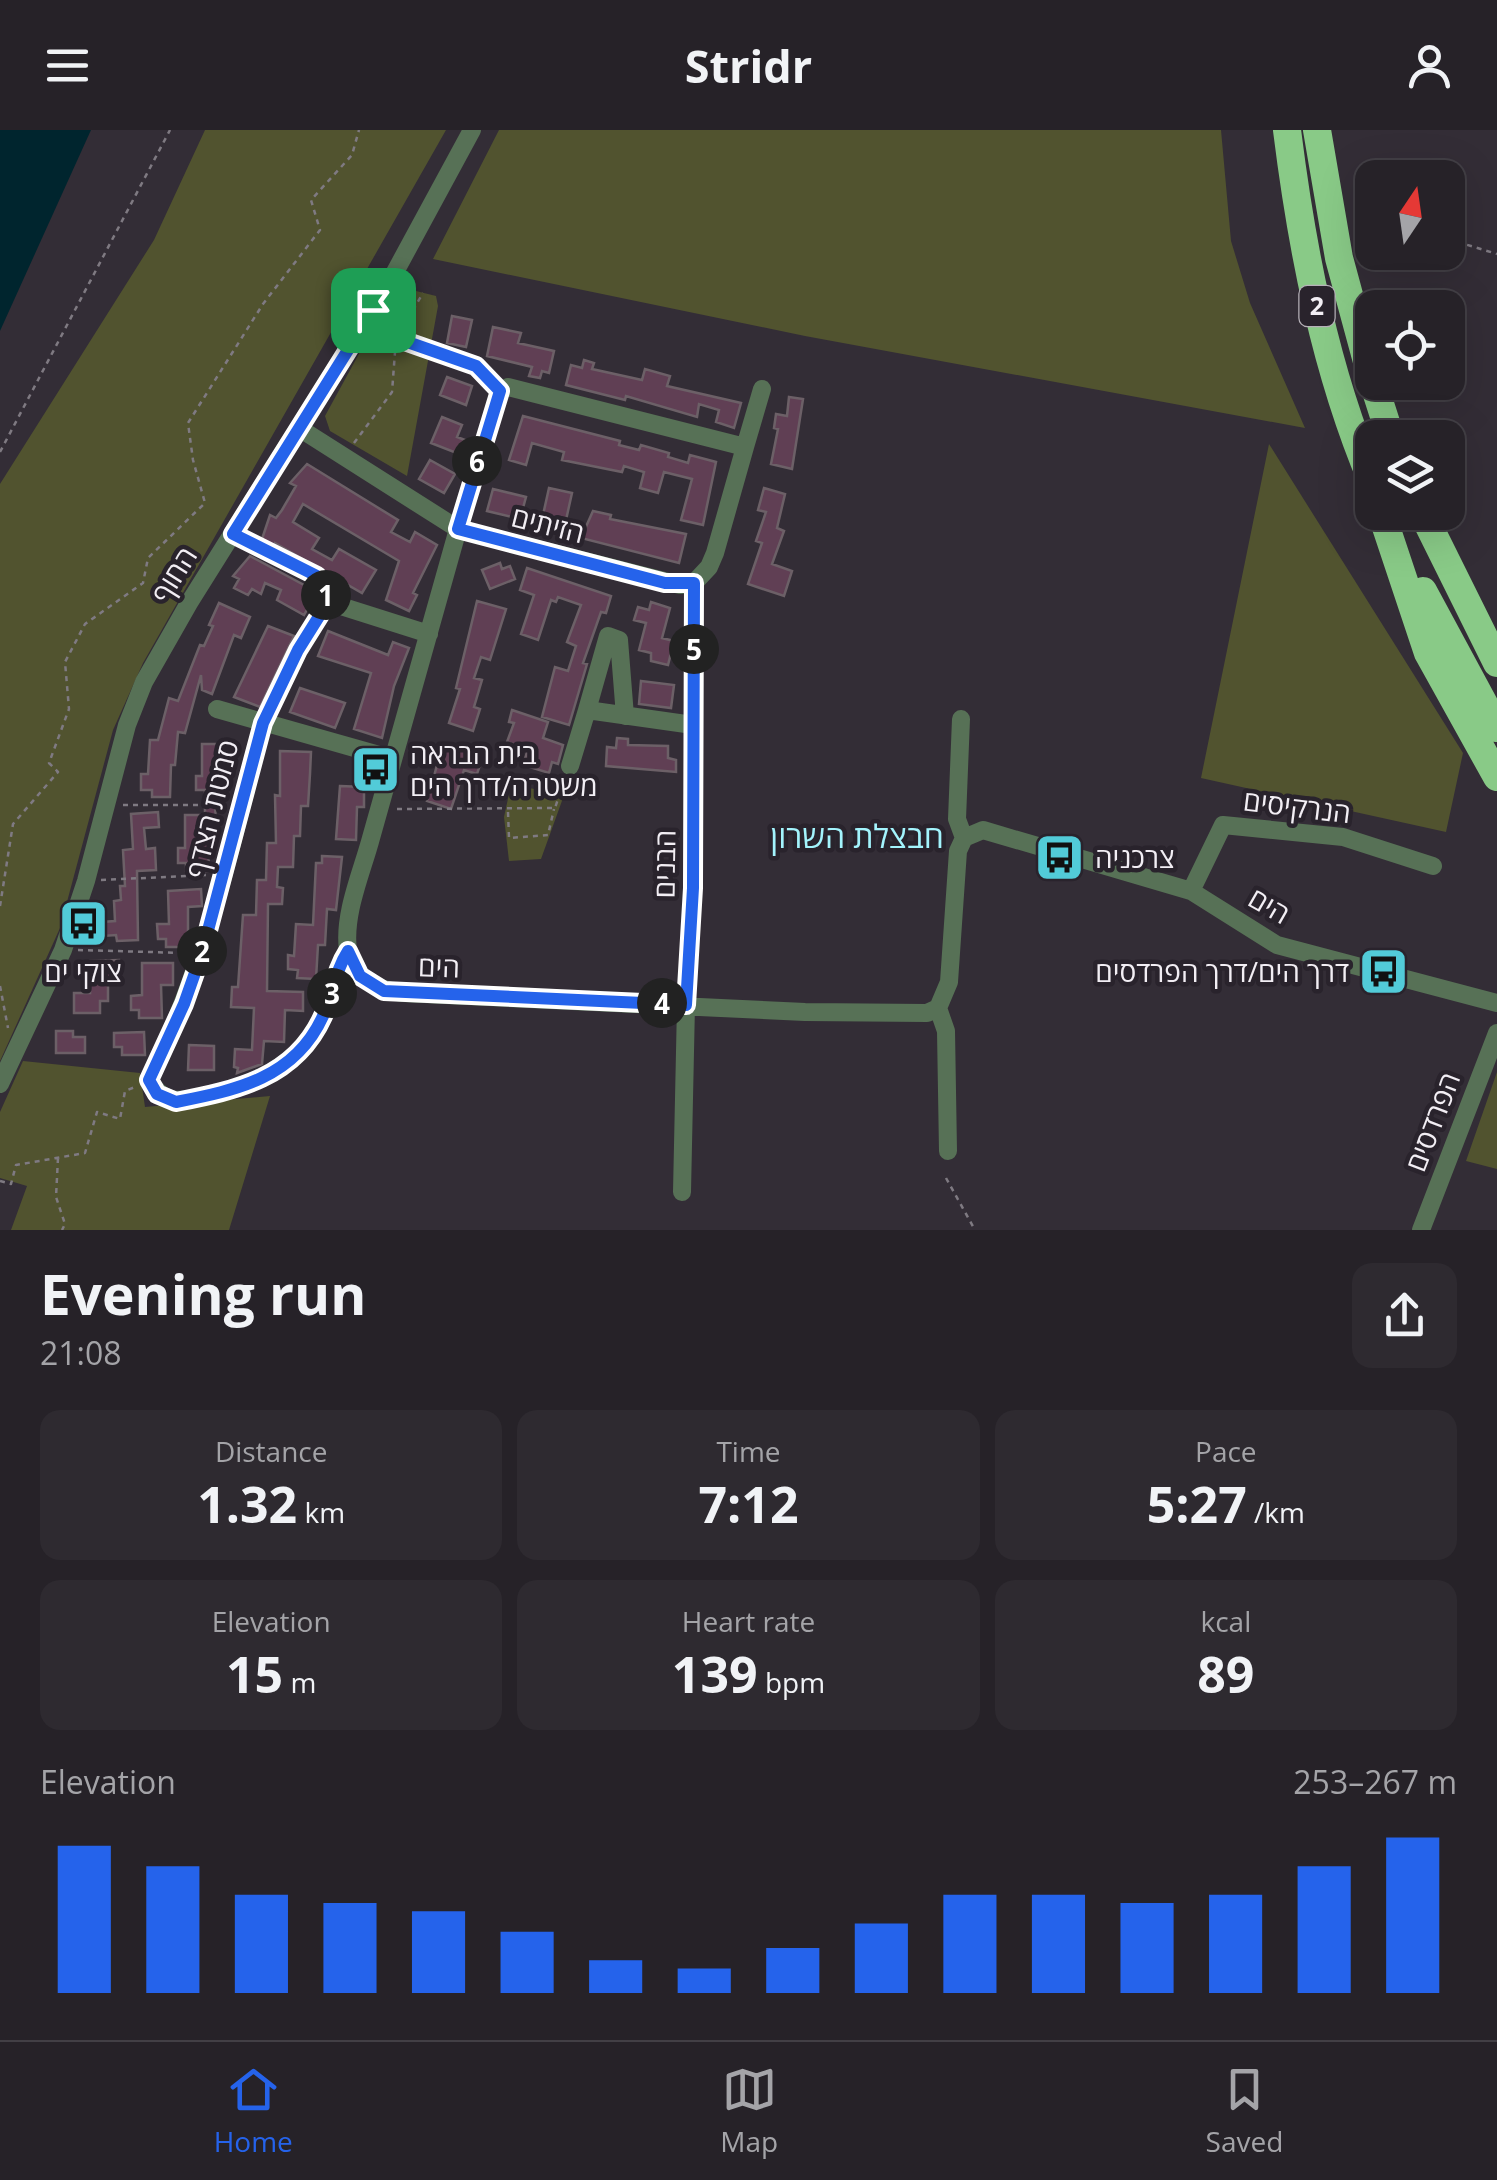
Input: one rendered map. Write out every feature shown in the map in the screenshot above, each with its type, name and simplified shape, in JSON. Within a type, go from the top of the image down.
[{"type":"highway","name":"2","points":[[1287,130],[1304,250],[1324,336],[1355,429]]},
{"type":"highway","name":"2","points":[[1318,130],[1339,258],[1355,316]]},
{"type":"highway","points":[[1390,530],[1428,653],[1497,778]]},
{"type":"highway","points":[[1393,530],[1439,626],[1497,728]]},
{"type":"highway","points":[[1431,530],[1497,663]]},
{"type":"street","name":"החוף","points":[[0,1084],[63,950],[86,881],[127,726],[144,682],[373,310],[472,130]]},
{"type":"street","points":[[149,1080],[157,1094],[176,1102],[243,1087],[288,1065],[322,1020],[348,951],[350,919],[392,759],[500,391],[508,387],[744,448]]},
{"type":"street","points":[[694,583],[709,567],[715,553],[762,389]]},
{"type":"street","points":[[298,428],[458,529]]},
{"type":"street","name":"הזיתים","points":[[458,529],[665,583],[694,583]]},
{"type":"street","name":"הבנים","points":[[682,1192],[693,888],[694,583]]},
{"type":"street","points":[[328,602],[429,634]]},
{"type":"street","points":[[570,766],[608,636],[619,640],[625,716]]},
{"type":"street","points":[[216,709],[392,759]]},
{"type":"street","points":[[586,710],[694,725]]},
{"type":"street","points":[[948,1151],[946,1031],[938,1008],[949,982],[956,863],[964,838],[958,819],[961,719]]},
{"type":"street","name":"סמטת הצדף","points":[[149,1080],[184,1004],[202,953],[263,723]]},
{"type":"street","name":"הנרקיסים","points":[[1191,891],[1223,826],[1343,837],[1433,866]]},
{"type":"street","name":"הים","points":[[964,838],[973,831],[995,831],[1191,891],[1277,945],[1497,1003]]},
{"type":"street","name":"הים","points":[[348,951],[360,976],[384,991],[913,1015],[938,1008]]},
{"type":"street","name":"הפרדסים","points":[[1421,1230],[1497,1033]]},
{"type":"path","points":[[0,452],[170,130]]},
{"type":"path","points":[[0,906],[14,824],[58,772],[49,764],[69,709],[65,662],[85,624],[143,583],[148,558],[205,503],[188,423],[263,304],[320,230],[311,200],[352,154],[358,130]]},
{"type":"path","points":[[1465,244],[1497,254]]},
{"type":"path","points":[[344,456],[392,392],[396,338],[423,293]]},
{"type":"path","points":[[373,310],[396,338],[476,366],[500,391]]},
{"type":"path","points":[[233,534],[317,576],[328,602]]},
{"type":"path","name":"סמטת הצדף","points":[[263,723],[298,650],[328,602]]},
{"type":"path","points":[[508,811],[509,838],[548,835],[570,766]]},
{"type":"path","points":[[105,805],[242,804]]},
{"type":"path","points":[[379,809],[554,808]]},
{"type":"path","points":[[86,881],[224,874]]},
{"type":"path","points":[[63,950],[202,953]]},
{"type":"path","points":[[0,986],[9,1025],[4,1039]]},
{"type":"path","points":[[0,1181],[11,1184],[16,1165],[85,1153],[97,1112],[120,1119],[125,1092],[149,1080]]},
{"type":"path","points":[[58,1158],[56,1197],[65,1224],[62,1230]]},
{"type":"path","points":[[946,1178],[975,1230]]},
{"type":"green space","points":[[205,130],[446,130],[143,663],[113,730],[60,928],[0,1061],[0,484],[154,240]]},
{"type":"green space","points":[[499,130],[1221,130],[1231,241],[1250,303],[1305,428],[805,336],[433,259]]},
{"type":"green space","points":[[396,286],[436,296],[438,306],[407,476],[330,431],[325,416]]},
{"type":"green space","points":[[1269,444],[1463,753],[1446,832],[1201,778]]},
{"type":"green space","points":[[511,785],[552,792],[563,798],[541,859],[509,861],[504,817]]},
{"type":"green space","points":[[23,1061],[140,1073],[145,1107],[270,1096],[229,1230],[11,1230],[27,1186],[0,1178],[0,1112]]},
{"type":"green space","points":[[1497,1072],[1497,1169],[1466,1161]]},
{"type":"water","points":[[0,130],[91,130],[0,331]]},
{"type":"building","points":[[452,316],[472,320],[466,347],[447,343]]},
{"type":"building","points":[[493,327],[521,333],[518,343],[554,351],[549,373],[542,371],[540,378],[529,376],[532,367],[487,356]]},
{"type":"building","points":[[584,360],[594,363],[592,369],[642,380],[645,369],[670,376],[667,386],[741,403],[734,428],[716,422],[719,410],[699,404],[697,417],[626,396],[625,400],[566,385],[571,365],[582,368]]},
{"type":"building","points":[[447,377],[472,386],[466,405],[440,395]]},
{"type":"building","points":[[789,397],[803,399],[792,469],[771,464],[778,429],[774,428],[776,414],[787,416]]},
{"type":"building","points":[[523,416],[620,441],[619,445],[639,450],[641,445],[688,463],[690,455],[716,462],[703,525],[681,520],[692,479],[664,472],[658,493],[640,488],[644,472],[624,466],[622,472],[562,460],[564,452],[532,443],[526,465],[509,460]]},
{"type":"building","points":[[442,417],[462,425],[457,437],[465,440],[459,454],[431,443]]},
{"type":"building","points":[[430,460],[455,474],[444,493],[419,479]]},
{"type":"building","points":[[307,464],[398,520],[391,532],[410,542],[415,532],[437,545],[413,593],[417,595],[409,611],[386,600],[399,561],[303,504],[293,522],[319,538],[312,549],[332,560],[339,549],[376,570],[362,593],[262,539],[270,515],[276,518],[282,510],[296,486],[290,483]]},
{"type":"building","points":[[549,488],[572,493],[564,529],[541,524]]},
{"type":"building","points":[[764,488],[785,494],[777,528],[784,531],[772,564],[792,571],[784,596],[748,584],[762,543],[756,541],[766,512],[758,510]]},
{"type":"building","points":[[493,489],[526,497],[520,519],[487,511]]},
{"type":"building","points":[[593,511],[611,515],[610,519],[686,534],[679,563],[581,538]]},
{"type":"building","points":[[250,556],[317,592],[304,615],[277,600],[281,590],[265,583],[261,594],[252,589],[248,595],[234,588],[239,579],[233,576]]},
{"type":"building","points":[[500,563],[502,569],[510,566],[515,579],[490,589],[482,570]]},
{"type":"building","points":[[527,568],[611,596],[606,613],[601,612],[583,663],[587,664],[569,725],[542,717],[555,667],[568,671],[576,646],[567,642],[581,605],[558,597],[556,602],[551,600],[538,640],[521,634],[534,595],[520,590]]},
{"type":"building","points":[[477,601],[506,609],[490,660],[481,657],[474,678],[482,680],[474,707],[480,709],[473,731],[449,723],[460,689],[456,688]]},
{"type":"building","points":[[651,602],[670,608],[662,638],[674,641],[668,665],[651,661],[651,653],[639,650],[646,623],[634,620],[638,607],[649,610]]},
{"type":"building","points":[[219,603],[250,617],[241,638],[234,635],[212,694],[202,690],[201,675],[185,733],[178,732],[170,797],[152,797],[152,790],[141,790],[141,774],[148,774],[150,740],[158,740],[169,698],[178,701],[200,645],[204,646],[213,626],[209,625]]},
{"type":"building","points":[[268,626],[294,636],[260,707],[234,697]]},
{"type":"building","points":[[328,631],[388,655],[393,642],[409,648],[394,686],[382,738],[354,729],[371,673],[318,656]]},
{"type":"building","points":[[641,681],[674,685],[671,708],[639,704]]},
{"type":"building","points":[[300,688],[345,703],[335,728],[290,712]]},
{"type":"building","points":[[512,710],[548,722],[543,738],[563,745],[558,764],[552,762],[549,773],[523,765],[528,749],[507,742],[514,723],[509,722]]},
{"type":"building","points":[[617,738],[628,739],[628,745],[668,746],[668,758],[676,760],[676,772],[606,766],[607,747],[616,748]]},
{"type":"building","points":[[202,744],[233,744],[233,767],[227,767],[227,798],[215,798],[216,837],[208,837],[209,871],[186,871],[186,863],[178,863],[178,848],[185,848],[185,815],[205,815],[205,790],[196,790],[196,776],[202,776]]},
{"type":"building","points":[[443,744],[468,752],[470,746],[485,750],[477,774],[464,770],[451,809],[427,801]]},
{"type":"building","points":[[280,751],[311,752],[310,774],[308,806],[301,806],[300,836],[294,836],[293,867],[278,867],[277,887],[283,888],[282,904],[268,904],[267,991],[303,992],[303,1011],[285,1010],[284,1042],[264,1041],[262,1064],[237,1073],[235,1049],[252,1050],[254,1008],[231,1007],[232,987],[238,987],[243,915],[256,915],[257,880],[266,880],[267,843],[276,843],[275,795],[280,796]]},
{"type":"building","points":[[340,786],[364,787],[364,807],[357,807],[356,840],[336,839]]},
{"type":"building","points":[[158,812],[159,827],[144,828],[146,849],[155,848],[156,870],[137,871],[138,940],[117,941],[116,935],[103,936],[102,922],[115,921],[114,901],[121,900],[120,886],[125,886],[123,850],[133,849],[131,814]]},
{"type":"building","points":[[322,856],[342,857],[336,910],[327,909],[325,945],[318,945],[316,979],[297,978],[298,970],[288,969],[288,955],[294,956],[296,924],[313,925],[316,863],[322,863]]},
{"type":"building","points":[[201,889],[202,906],[188,907],[188,947],[166,947],[166,939],[158,939],[157,924],[169,924],[168,891]]},
{"type":"building","points":[[119,960],[120,982],[108,982],[108,1001],[100,1001],[100,1013],[74,1013],[74,993],[90,993],[90,961]]},
{"type":"building","points":[[142,963],[173,963],[173,985],[161,985],[162,1018],[139,1018],[139,1010],[131,1010],[131,996],[142,995]]},
{"type":"building","points":[[56,1031],[73,1031],[73,1037],[85,1037],[85,1053],[56,1053]]},
{"type":"building","points":[[144,1032],[145,1055],[122,1055],[122,1047],[114,1047],[114,1033]]},
{"type":"building","points":[[189,1045],[214,1046],[214,1070],[188,1070]]},
{"type":"place","name":"בית הבראה משטרה/דרך הים","points":[[375,770]]},
{"type":"place","name":"צרכניה","points":[[1060,858]]},
{"type":"place","name":"צוקי ים","points":[[83,924]]},
{"type":"place","name":"דרך הים/דרך הפרדסים","points":[[1384,972]]},
{"type":"district","name":"חבצלת השרון","points":[[857,837]]},
{"type":"route","points":[[373,310],[396,338],[476,366],[500,391],[458,529],[665,583],[694,583],[693,888],[686,1005],[384,991],[360,976],[348,951],[322,1020],[288,1065],[243,1087],[176,1102],[157,1094],[149,1080],[184,1004],[202,953],[263,723],[298,650],[328,602],[317,576],[233,534],[373,310]]}]
